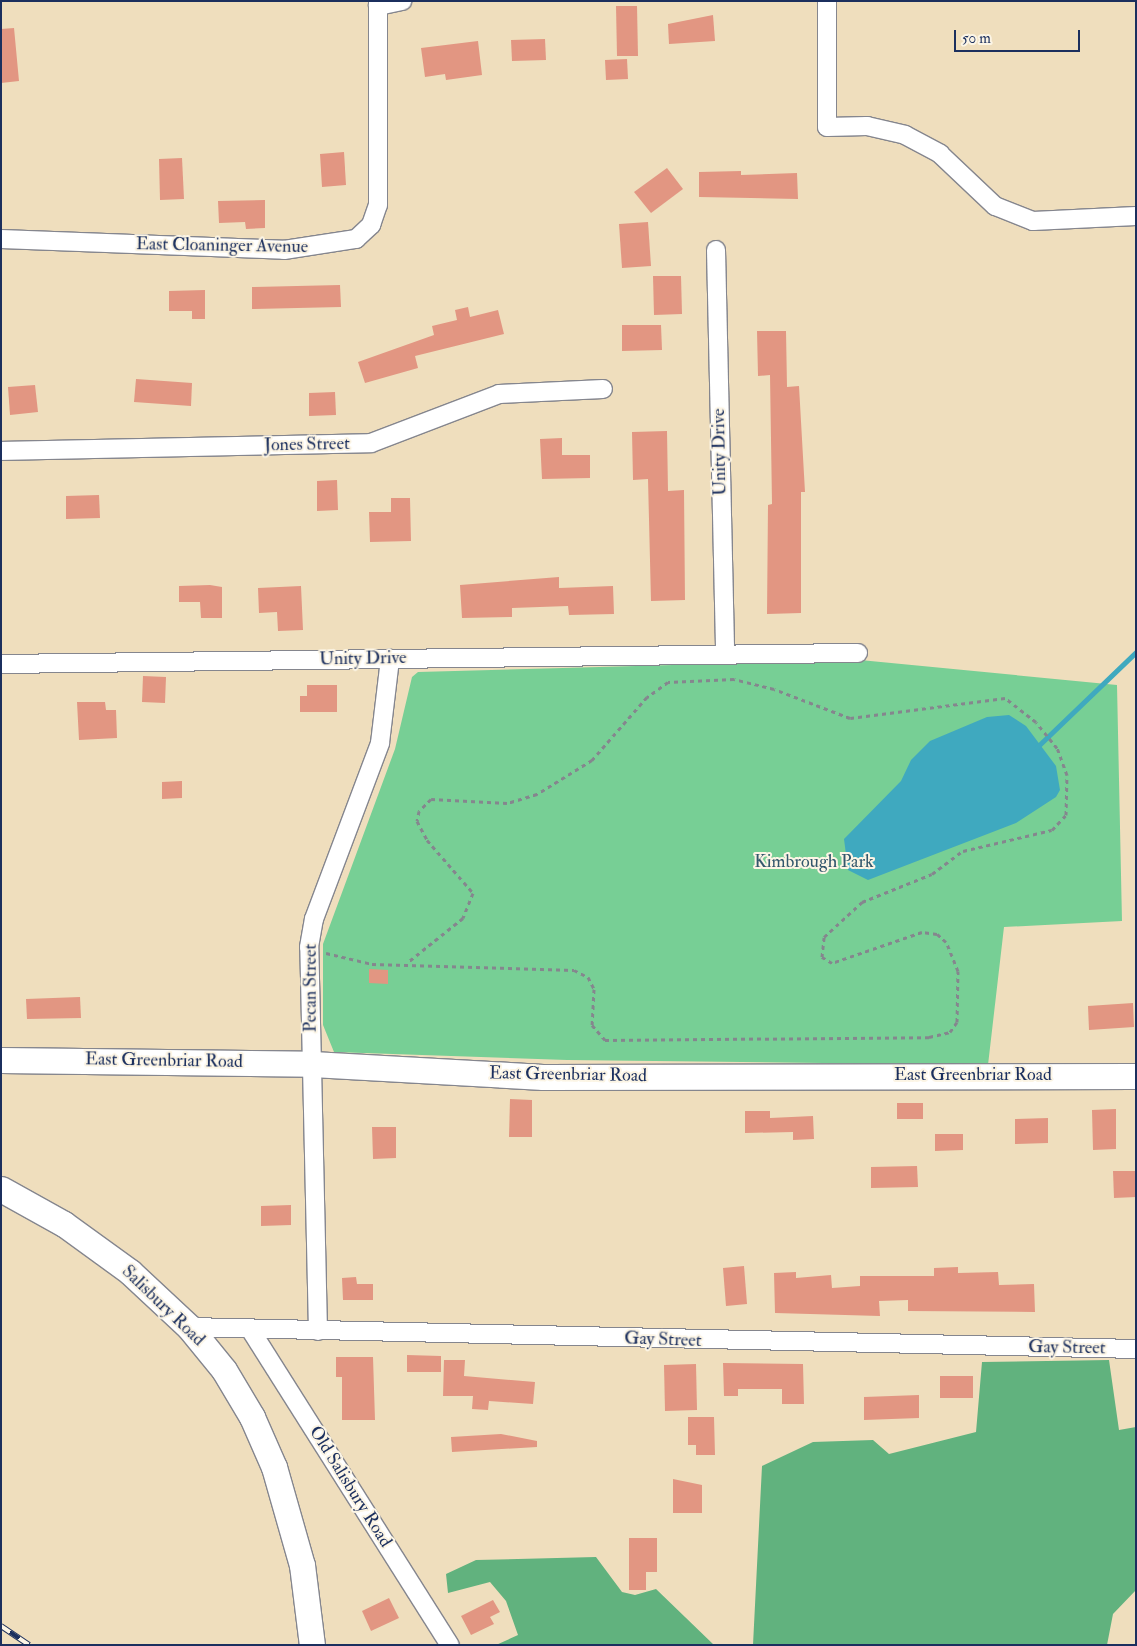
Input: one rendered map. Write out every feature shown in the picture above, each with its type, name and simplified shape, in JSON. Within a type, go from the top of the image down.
[{"type":"street","name":"East Cloaninger Avenue","points":[[1,239],[284,250],[356,239],[371,225],[378,205],[378,4],[402,1]]},
{"type":"street","points":[[827,1],[827,127],[867,126],[905,135],[940,154],[995,206],[1033,221],[1136,216]]},
{"type":"street","name":"Unity Drive","points":[[716,250],[725,654]]},
{"type":"street","name":"Jones Street","points":[[1,450],[371,443],[499,394],[603,389]]},
{"type":"street","name":"Unity Drive","points":[[1,664],[858,653]]},
{"type":"street","name":"Pecan Street","points":[[318,1331],[309,947],[314,919],[380,743],[390,659]]},
{"type":"street","name":"East Greenbriar Road","points":[[1,1060],[312,1064],[543,1077],[1136,1076]]},
{"type":"street","name":"Salisbury Road","points":[[1,1189],[64,1224],[130,1272],[189,1327],[228,1378],[274,1467],[302,1565],[312,1645]]},
{"type":"street","name":"Gay Street","points":[[189,1327],[1136,1349]]},
{"type":"street","name":"Old Salisbury Road","points":[[250,1329],[450,1645]]},
{"type":"path","points":[[309,947],[345,960],[408,962],[417,967],[574,970],[588,977],[594,989],[592,1025],[605,1040],[929,1037],[950,1032],[957,1022],[958,971],[946,942],[937,934],[922,932],[838,963],[822,957],[824,937],[862,902],[932,874],[963,851],[1052,830],[1066,814],[1067,775],[1057,748],[1036,722],[1005,698],[850,718],[774,689],[734,679],[668,682],[647,697],[592,760],[537,794],[507,803],[431,799],[419,811],[417,821],[427,840],[473,893],[463,918],[408,962]]},
{"type":"green space","name":"Kimbrough Park","points":[[860,660],[1117,685],[1122,921],[1004,927],[988,1065],[567,1060],[334,1052],[323,1025],[323,944],[395,749],[412,677],[418,672]]},
{"type":"green space","points":[[1109,1360],[1119,1430],[1136,1427],[1136,1590],[1113,1614],[1107,1645],[753,1645],[762,1466],[813,1442],[873,1440],[889,1454],[976,1432],[982,1362]]},
{"type":"green space","points":[[596,1557],[622,1592],[635,1595],[656,1589],[714,1645],[496,1645],[518,1635],[506,1601],[490,1582],[448,1593],[446,1574],[476,1560]]},
{"type":"water","points":[[1009,715],[1026,726],[1056,766],[1060,790],[1056,797],[1016,823],[868,880],[848,870],[844,839],[901,781],[911,760],[930,741],[987,717]]},
{"type":"building","points":[[616,6],[637,6],[638,56],[617,56]]},
{"type":"building","points":[[713,15],[715,41],[669,44],[668,24]]},
{"type":"building","points":[[14,28],[19,81],[1,83],[1,29]]},
{"type":"building","points":[[545,39],[546,60],[512,61],[511,40]]},
{"type":"building","points":[[478,41],[482,75],[446,80],[445,74],[425,77],[421,48]]},
{"type":"building","points":[[627,59],[628,79],[606,80],[605,60]]},
{"type":"building","points":[[344,152],[346,185],[322,187],[320,154]]},
{"type":"building","points":[[182,158],[184,199],[160,200],[159,159]]},
{"type":"building","points":[[667,168],[683,189],[651,213],[634,192]]},
{"type":"building","points":[[741,171],[741,175],[797,173],[798,199],[699,197],[699,172]]},
{"type":"building","points":[[265,200],[265,228],[246,229],[245,222],[219,223],[218,201]]},
{"type":"building","points":[[648,222],[651,266],[622,268],[619,224]]},
{"type":"building","points":[[653,276],[681,276],[682,314],[654,315]]},
{"type":"building","points":[[340,285],[341,307],[252,309],[252,287]]},
{"type":"building","points":[[205,290],[205,319],[192,319],[192,311],[169,311],[169,291]]},
{"type":"building","points":[[468,307],[470,317],[498,310],[504,334],[415,356],[418,368],[365,383],[358,362],[434,335],[432,326],[457,320],[455,310]]},
{"type":"building","points":[[622,325],[661,325],[662,350],[622,351]]},
{"type":"building","points":[[757,331],[786,331],[787,387],[799,386],[805,492],[801,492],[801,613],[767,614],[768,505],[772,504],[770,375],[758,376]]},
{"type":"building","points":[[136,379],[192,383],[191,406],[134,402]]},
{"type":"building","points":[[35,385],[38,412],[10,415],[8,387]]},
{"type":"building","points":[[335,392],[336,415],[309,416],[309,393]]},
{"type":"building","points":[[667,431],[668,491],[684,490],[685,600],[651,601],[648,479],[633,480],[632,432]]},
{"type":"building","points":[[562,438],[562,455],[590,455],[590,478],[542,479],[540,439]]},
{"type":"building","points":[[337,480],[338,510],[317,511],[317,481]]},
{"type":"building","points":[[99,495],[100,518],[66,519],[66,496]]},
{"type":"building","points":[[391,498],[410,498],[411,541],[370,542],[369,512],[391,512]]},
{"type":"building","points":[[559,577],[559,588],[613,586],[614,614],[569,615],[568,606],[512,608],[512,617],[462,618],[460,585]]},
{"type":"building","points":[[210,585],[222,587],[222,618],[201,618],[200,602],[179,602],[179,586]]},
{"type":"building","points":[[301,586],[303,630],[278,631],[277,612],[259,613],[258,588]]},
{"type":"building","points":[[143,676],[166,677],[165,703],[142,702]]},
{"type":"building","points":[[307,685],[337,685],[337,712],[300,712],[300,696],[307,696]]},
{"type":"building","points":[[77,702],[105,702],[106,710],[116,710],[117,738],[79,740]]},
{"type":"building","points":[[182,781],[182,798],[162,799],[162,782]]},
{"type":"building","points":[[369,969],[388,970],[388,984],[369,983]]},
{"type":"building","points":[[80,997],[81,1018],[27,1019],[26,999]]},
{"type":"building","points":[[1133,1003],[1134,1027],[1089,1030],[1088,1006]]},
{"type":"building","points":[[510,1099],[532,1100],[532,1137],[509,1137]]},
{"type":"building","points":[[897,1103],[923,1103],[923,1119],[897,1119]]},
{"type":"building","points":[[1116,1109],[1116,1149],[1093,1150],[1092,1110]]},
{"type":"building","points":[[745,1111],[770,1111],[770,1118],[813,1116],[814,1139],[793,1140],[793,1132],[745,1133]]},
{"type":"building","points":[[1048,1118],[1048,1143],[1015,1144],[1015,1119]]},
{"type":"building","points":[[372,1127],[396,1127],[396,1158],[373,1159]]},
{"type":"building","points":[[935,1134],[963,1134],[963,1150],[935,1151]]},
{"type":"building","points":[[917,1166],[918,1187],[871,1188],[871,1167]]},
{"type":"building","points":[[1113,1171],[1136,1171],[1136,1197],[1114,1198]]},
{"type":"building","points":[[291,1205],[291,1225],[261,1226],[261,1206]]},
{"type":"building","points":[[744,1266],[747,1304],[726,1306],[723,1268]]},
{"type":"building","points":[[958,1267],[958,1273],[998,1272],[999,1285],[1034,1284],[1035,1312],[908,1311],[908,1300],[879,1301],[880,1316],[775,1313],[774,1273],[796,1272],[796,1278],[831,1275],[832,1288],[860,1286],[860,1276],[934,1276],[934,1268]]},
{"type":"building","points":[[356,1277],[357,1284],[373,1284],[373,1300],[343,1300],[342,1278]]},
{"type":"building","points":[[407,1355],[441,1356],[441,1372],[407,1372]]},
{"type":"building","points":[[336,1357],[373,1357],[375,1420],[342,1420],[342,1377],[336,1377]]},
{"type":"building","points":[[444,1360],[465,1360],[464,1376],[535,1382],[533,1404],[489,1401],[488,1410],[472,1409],[473,1396],[443,1396]]},
{"type":"building","points":[[723,1363],[803,1364],[804,1404],[782,1404],[782,1389],[738,1389],[738,1396],[724,1396]]},
{"type":"building","points":[[696,1364],[697,1410],[665,1411],[664,1365]]},
{"type":"building","points":[[940,1376],[973,1376],[973,1398],[940,1398]]},
{"type":"building","points":[[919,1395],[919,1418],[864,1420],[864,1397]]},
{"type":"building","points":[[688,1417],[714,1417],[715,1455],[696,1455],[696,1445],[688,1445]]},
{"type":"building","points":[[501,1434],[537,1441],[537,1447],[452,1452],[451,1437]]},
{"type":"building","points":[[673,1479],[702,1485],[702,1513],[673,1513]]},
{"type":"building","points":[[629,1538],[657,1538],[657,1572],[646,1572],[646,1590],[629,1590]]},
{"type":"building","points":[[389,1598],[399,1618],[371,1631],[362,1611]]},
{"type":"building","points":[[493,1600],[500,1612],[490,1617],[494,1624],[471,1635],[461,1616]]},
{"type":"waterway","points":[[1037,747],[1136,652]]},
{"type":"railway","points":[[1,1626],[29,1645]]}]
